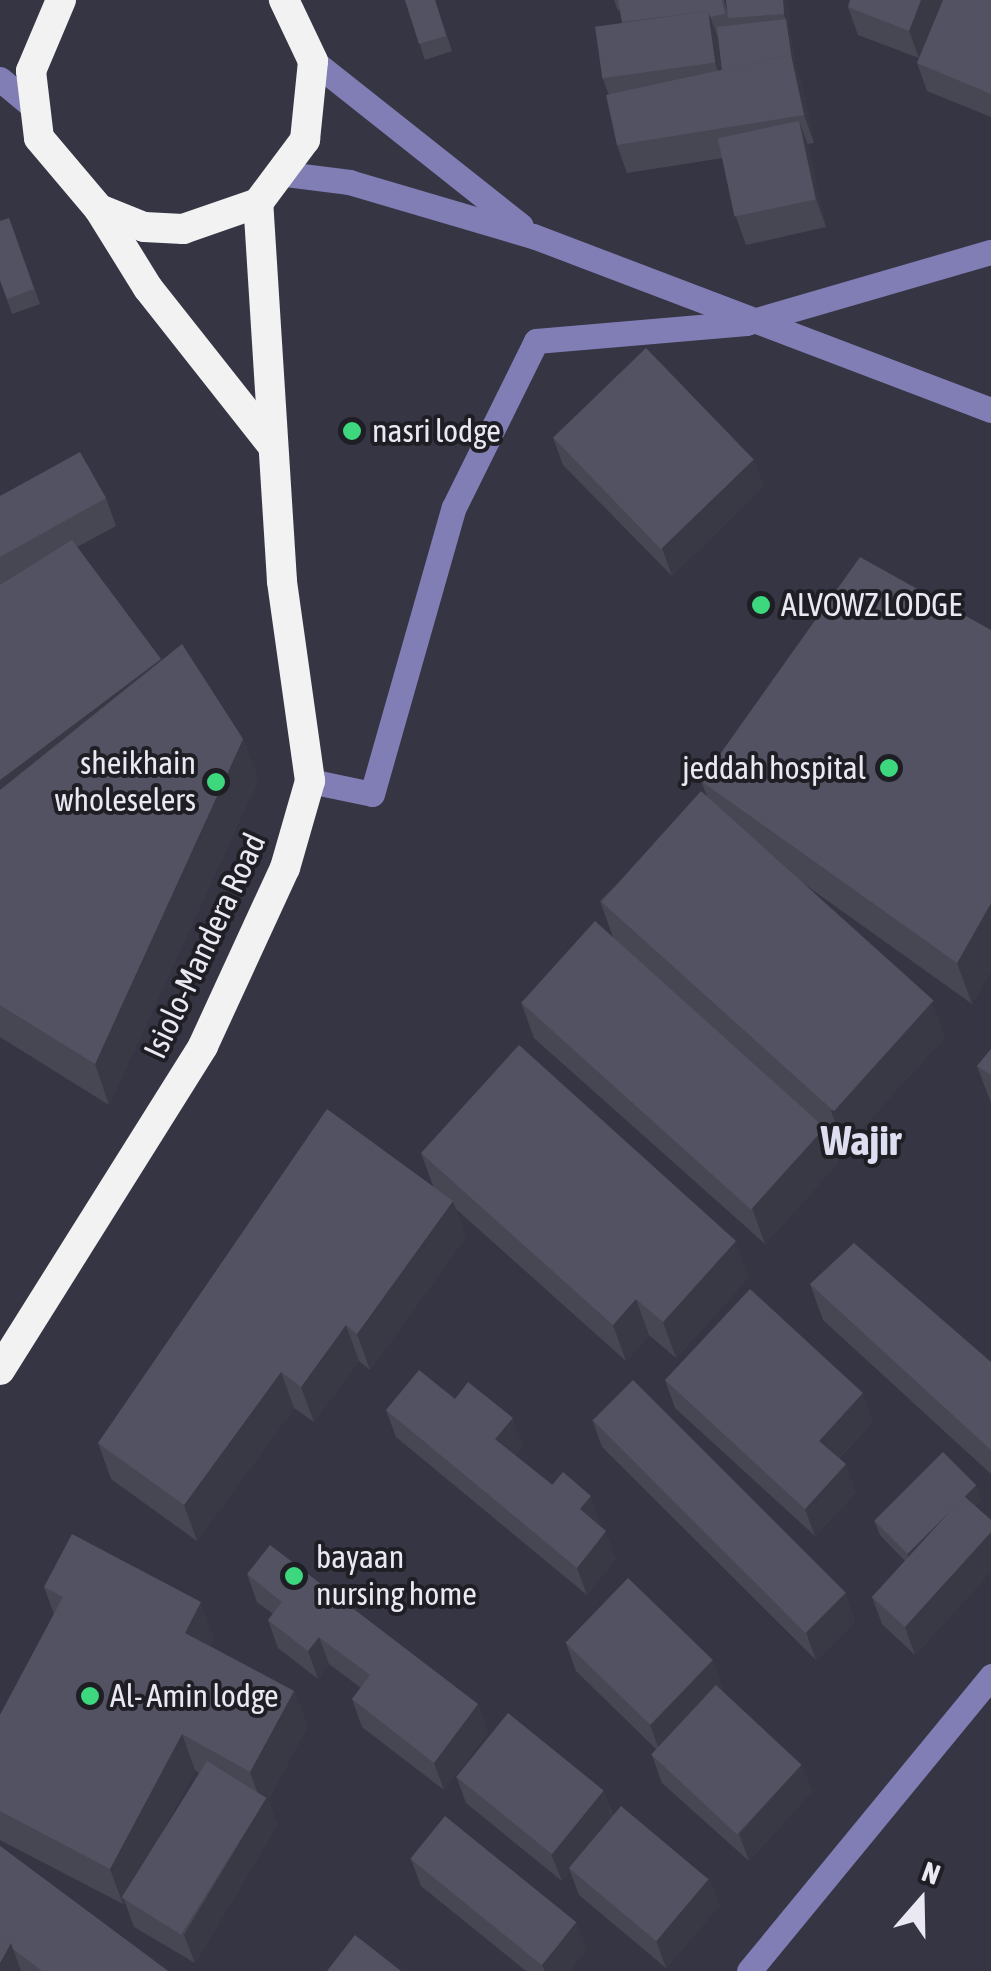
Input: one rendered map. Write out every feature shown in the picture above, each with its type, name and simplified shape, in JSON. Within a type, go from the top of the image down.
[{"type":"highway","points":[[61,0],[38,40],[31,105],[56,169],[99,209],[148,288],[272,445]]},
{"type":"highway","points":[[99,209],[144,227],[183,229],[258,202],[286,174],[306,140],[313,61],[284,0]]},
{"type":"highway","name":"Isiolo-Mandera Road","points":[[0,1370],[204,1046],[286,868],[310,782],[272,445],[258,202]]},
{"type":"street","points":[[313,61],[533,236]]},
{"type":"street","points":[[0,79],[31,105]]},
{"type":"street","points":[[286,174],[349,182],[533,236],[746,323],[991,410]]},
{"type":"street","points":[[310,782],[372,794],[454,508],[536,341],[746,323],[991,252]]},
{"type":"street","points":[[750,1971],[991,1676]]},
{"type":"building","points":[[405,0],[435,0],[446,36],[419,44]]},
{"type":"building","points":[[618,0],[722,0],[725,14],[710,17],[708,11],[622,22]]},
{"type":"building","points":[[726,0],[783,0],[784,14],[728,18]]},
{"type":"building","points":[[850,0],[921,0],[909,31],[848,7]]},
{"type":"building","points":[[943,0],[991,0],[991,94],[917,63]]},
{"type":"building","points":[[708,11],[715,62],[602,78],[595,27]]},
{"type":"building","points":[[786,19],[791,55],[722,70],[717,27]]},
{"type":"building","points":[[791,55],[804,115],[617,145],[606,95]]},
{"type":"building","points":[[799,121],[816,199],[734,217],[718,138]]},
{"type":"building","points":[[9,218],[34,289],[7,299],[0,280],[0,221]]},
{"type":"building","points":[[646,348],[754,459],[661,549],[553,438]]},
{"type":"building","points":[[80,452],[106,498],[0,557],[0,496]]},
{"type":"building","points":[[72,540],[161,659],[0,780],[0,585]]},
{"type":"building","points":[[860,557],[991,630],[991,903],[957,963],[701,781]]},
{"type":"building","points":[[182,644],[243,739],[95,1064],[0,1005],[0,790]]},
{"type":"building","points":[[701,791],[934,1000],[834,1111],[601,902]]},
{"type":"building","points":[[595,921],[825,1128],[751,1210],[521,1003]]},
{"type":"building","points":[[519,1045],[736,1241],[663,1322],[636,1299],[613,1325],[421,1153]]},
{"type":"building","points":[[991,1049],[991,1075],[977,1066]]},
{"type":"building","points":[[327,1109],[453,1201],[357,1334],[346,1325],[301,1387],[281,1372],[184,1505],[98,1443]]},
{"type":"building","points":[[854,1243],[991,1362],[991,1450],[810,1284]]},
{"type":"building","points":[[750,1289],[863,1393],[819,1441],[846,1464],[805,1509],[665,1380]]},
{"type":"building","points":[[419,1370],[455,1399],[468,1382],[513,1418],[495,1439],[552,1485],[563,1472],[591,1496],[580,1509],[606,1531],[577,1568],[386,1410]]},
{"type":"building","points":[[633,1380],[846,1593],[806,1633],[593,1420]]},
{"type":"building","points":[[943,1452],[976,1485],[908,1554],[874,1521]]},
{"type":"building","points":[[964,1496],[991,1520],[991,1532],[905,1627],[872,1597]]},
{"type":"building","points":[[72,1534],[201,1602],[185,1633],[294,1691],[250,1772],[182,1734],[110,1869],[0,1811],[0,1715],[63,1597],[44,1587]]},
{"type":"building","points":[[270,1545],[478,1704],[434,1763],[352,1699],[370,1675],[319,1637],[308,1651],[268,1620],[282,1602],[247,1574]]},
{"type":"building","points":[[628,1578],[713,1660],[650,1725],[565,1643]]},
{"type":"building","points":[[716,1685],[802,1765],[737,1834],[651,1754]]},
{"type":"building","points":[[508,1713],[604,1790],[552,1854],[456,1777]]},
{"type":"building","points":[[207,1761],[266,1798],[181,1935],[122,1898]]},
{"type":"building","points":[[621,1806],[708,1879],[656,1941],[569,1868]]},
{"type":"building","points":[[445,1816],[576,1922],[542,1965],[410,1859]]},
{"type":"building","points":[[0,1846],[168,1971],[42,1971],[0,1937]]},
{"type":"building","points":[[355,1935],[401,1971],[327,1971]]},
{"type":"building","points":[[0,1937],[11,1943],[0,1963]]},
{"type":"place","name":"nasri lodge","points":[[352,431]]},
{"type":"place","name":"ALVOWZ LODGE","points":[[761,605]]},
{"type":"place","name":"jeddah hospital","points":[[889,768]]},
{"type":"place","name":"sheikhain wholeselers","points":[[216,782]]},
{"type":"place","name":"bayaan nursing home","points":[[294,1576]]},
{"type":"place","name":"Al- Amin lodge","points":[[90,1696]]},
{"type":"district","name":"Wajir","points":[[861,1140]]}]
